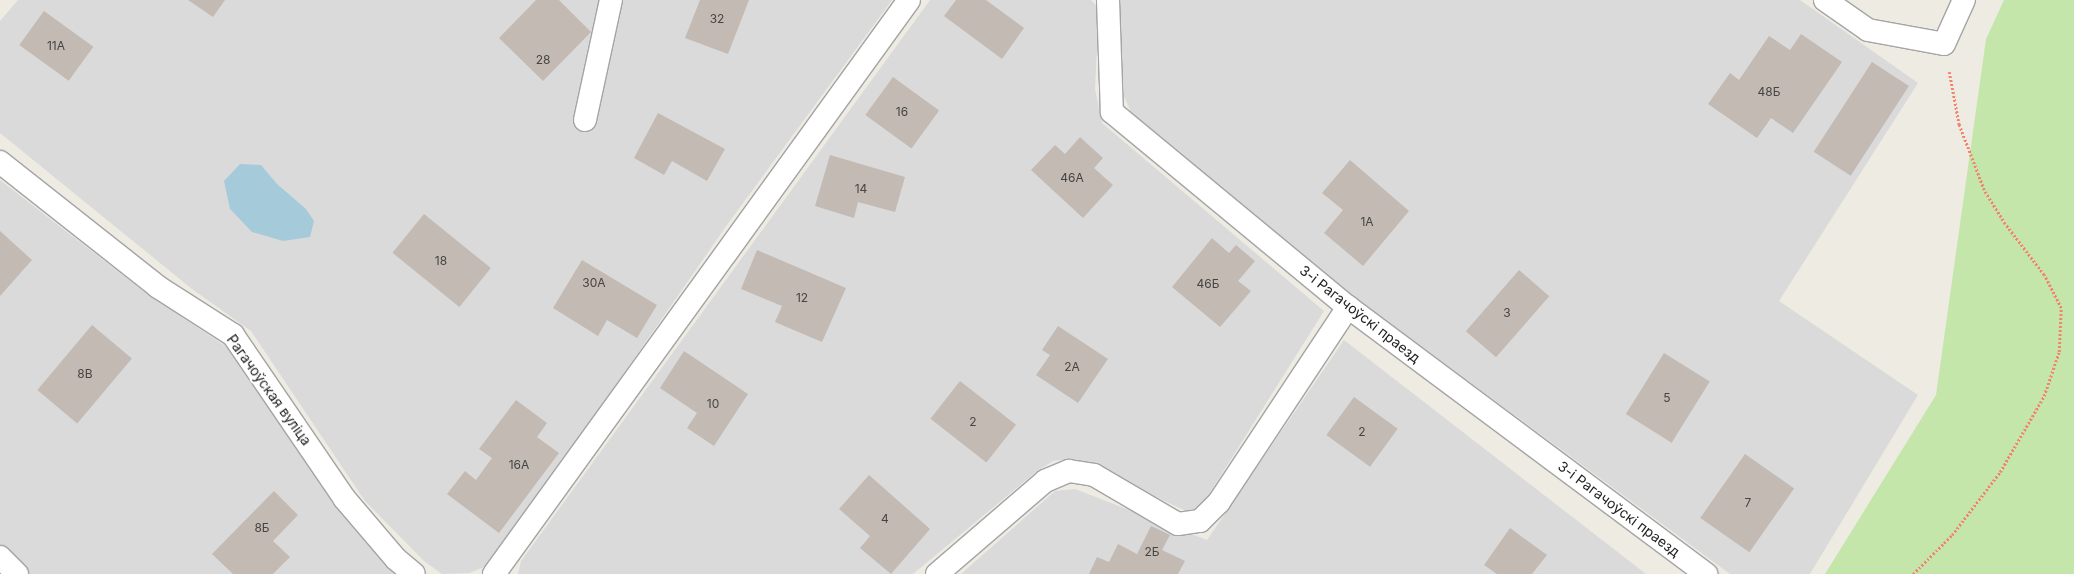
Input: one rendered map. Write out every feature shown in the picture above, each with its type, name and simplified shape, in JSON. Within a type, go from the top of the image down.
[{"type":"street","points":[[585,120],[610,0]]},
{"type":"street","points":[[494,574],[909,0]]},
{"type":"street","name":"3-і Рагачоўскі праезд","points":[[1108,0],[1112,112],[1348,307],[1706,574]]},
{"type":"street","points":[[1825,0],[1868,30],[1944,44],[1964,0]]},
{"type":"street","name":"Рагачоўская вуліца","points":[[0,162],[158,287],[233,335],[297,425],[344,498],[396,559],[414,574]]},
{"type":"street","points":[[937,574],[1046,481],[1069,472],[1094,475],[1178,524],[1200,520],[1219,502],[1348,307]]},
{"type":"street","points":[[0,557],[17,574]]},
{"type":"path","points":[[1914,574],[1952,535],[2000,472],[2044,396],[2059,352],[2061,308],[2044,275],[2004,224],[1984,190],[1959,125],[1944,44]]},
{"type":"shaded area","points":[[18,0],[892,0],[727,225],[497,556],[482,568],[469,573],[442,574],[424,561],[365,501],[251,331],[192,289],[0,133],[0,21]]},
{"type":"shaded area","points":[[930,0],[1091,0],[1099,8],[1095,89],[1102,123],[1324,311],[1201,507],[1186,511],[1088,465],[1069,459],[1053,461],[1037,471],[913,574],[518,574],[521,561]]},
{"type":"shaded area","points":[[1120,0],[1800,0],[1918,83],[1779,301],[1918,395],[1810,574],[1730,574],[1353,296],[1131,112],[1124,96]]},
{"type":"shaded area","points":[[0,180],[147,294],[230,349],[293,441],[394,574],[29,574],[0,545]]},
{"type":"shaded area","points":[[1344,340],[1646,574],[961,574],[1055,491],[1075,489],[1207,540]]},
{"type":"green space","points":[[2004,0],[2074,0],[2074,574],[1825,574],[1936,395],[1986,39]]},
{"type":"water","points":[[240,164],[261,165],[277,184],[306,209],[314,221],[310,237],[283,241],[252,232],[230,209],[224,181]]},
{"type":"building","points":[[188,0],[225,0],[213,17]]},
{"type":"building","points":[[536,0],[559,0],[591,32],[543,81],[499,38]]},
{"type":"building","points":[[700,0],[749,0],[728,54],[685,38]]},
{"type":"building","points":[[956,0],[986,0],[1024,28],[1002,59],[944,16]]},
{"type":"building","points":[[44,11],[93,47],[69,81],[19,45]]},
{"type":"building","points":[[1801,34],[1842,62],[1793,133],[1771,118],[1757,138],[1708,104],[1730,73],[1739,80],[1769,36],[1790,50]]},
{"type":"building","points":[[1872,62],[1909,86],[1851,176],[1814,152]]},
{"type":"building","points":[[893,77],[939,111],[911,149],[865,115]]},
{"type":"building","points":[[658,113],[725,149],[707,181],[672,161],[664,175],[634,158]]},
{"type":"building","points":[[1080,137],[1103,158],[1094,168],[1113,185],[1083,218],[1031,170],[1055,145],[1065,154]]},
{"type":"building","points":[[830,155],[905,177],[895,212],[858,202],[854,218],[815,206]]},
{"type":"building","points":[[1350,160],[1409,211],[1363,266],[1324,233],[1343,210],[1322,193]]},
{"type":"building","points":[[424,214],[491,268],[459,307],[393,253]]},
{"type":"building","points":[[0,231],[32,260],[0,296]]},
{"type":"building","points":[[1212,238],[1229,253],[1236,245],[1255,261],[1238,281],[1251,291],[1220,327],[1172,287]]},
{"type":"building","points":[[757,250],[846,288],[822,342],[775,322],[782,306],[741,289]]},
{"type":"building","points":[[582,260],[657,305],[637,338],[607,320],[598,336],[553,308]]},
{"type":"building","points":[[1519,270],[1549,296],[1496,357],[1466,331]]},
{"type":"building","points":[[92,325],[132,358],[77,424],[37,390]]},
{"type":"building","points":[[1058,326],[1108,359],[1078,403],[1036,375],[1050,355],[1042,350]]},
{"type":"building","points":[[684,351],[748,394],[714,446],[687,428],[697,413],[660,388]]},
{"type":"building","points":[[1664,353],[1710,382],[1672,443],[1626,414]]},
{"type":"building","points":[[960,381],[1016,425],[986,463],[930,419]]},
{"type":"building","points":[[1354,397],[1398,429],[1370,467],[1326,435]]},
{"type":"building","points":[[516,400],[547,423],[537,437],[559,453],[499,533],[447,494],[465,471],[476,480],[492,458],[479,449]]},
{"type":"building","points":[[1745,454],[1794,488],[1749,552],[1700,518]]},
{"type":"building","points":[[869,475],[930,529],[891,574],[860,548],[870,536],[839,509]]},
{"type":"building","points":[[274,491],[298,515],[273,541],[290,557],[273,574],[233,574],[212,554]]},
{"type":"building","points":[[1151,526],[1170,535],[1162,550],[1185,561],[1178,574],[1089,574],[1097,557],[1109,562],[1118,544],[1137,554]]},
{"type":"building","points":[[1510,528],[1547,555],[1532,574],[1497,574],[1484,565]]}]
